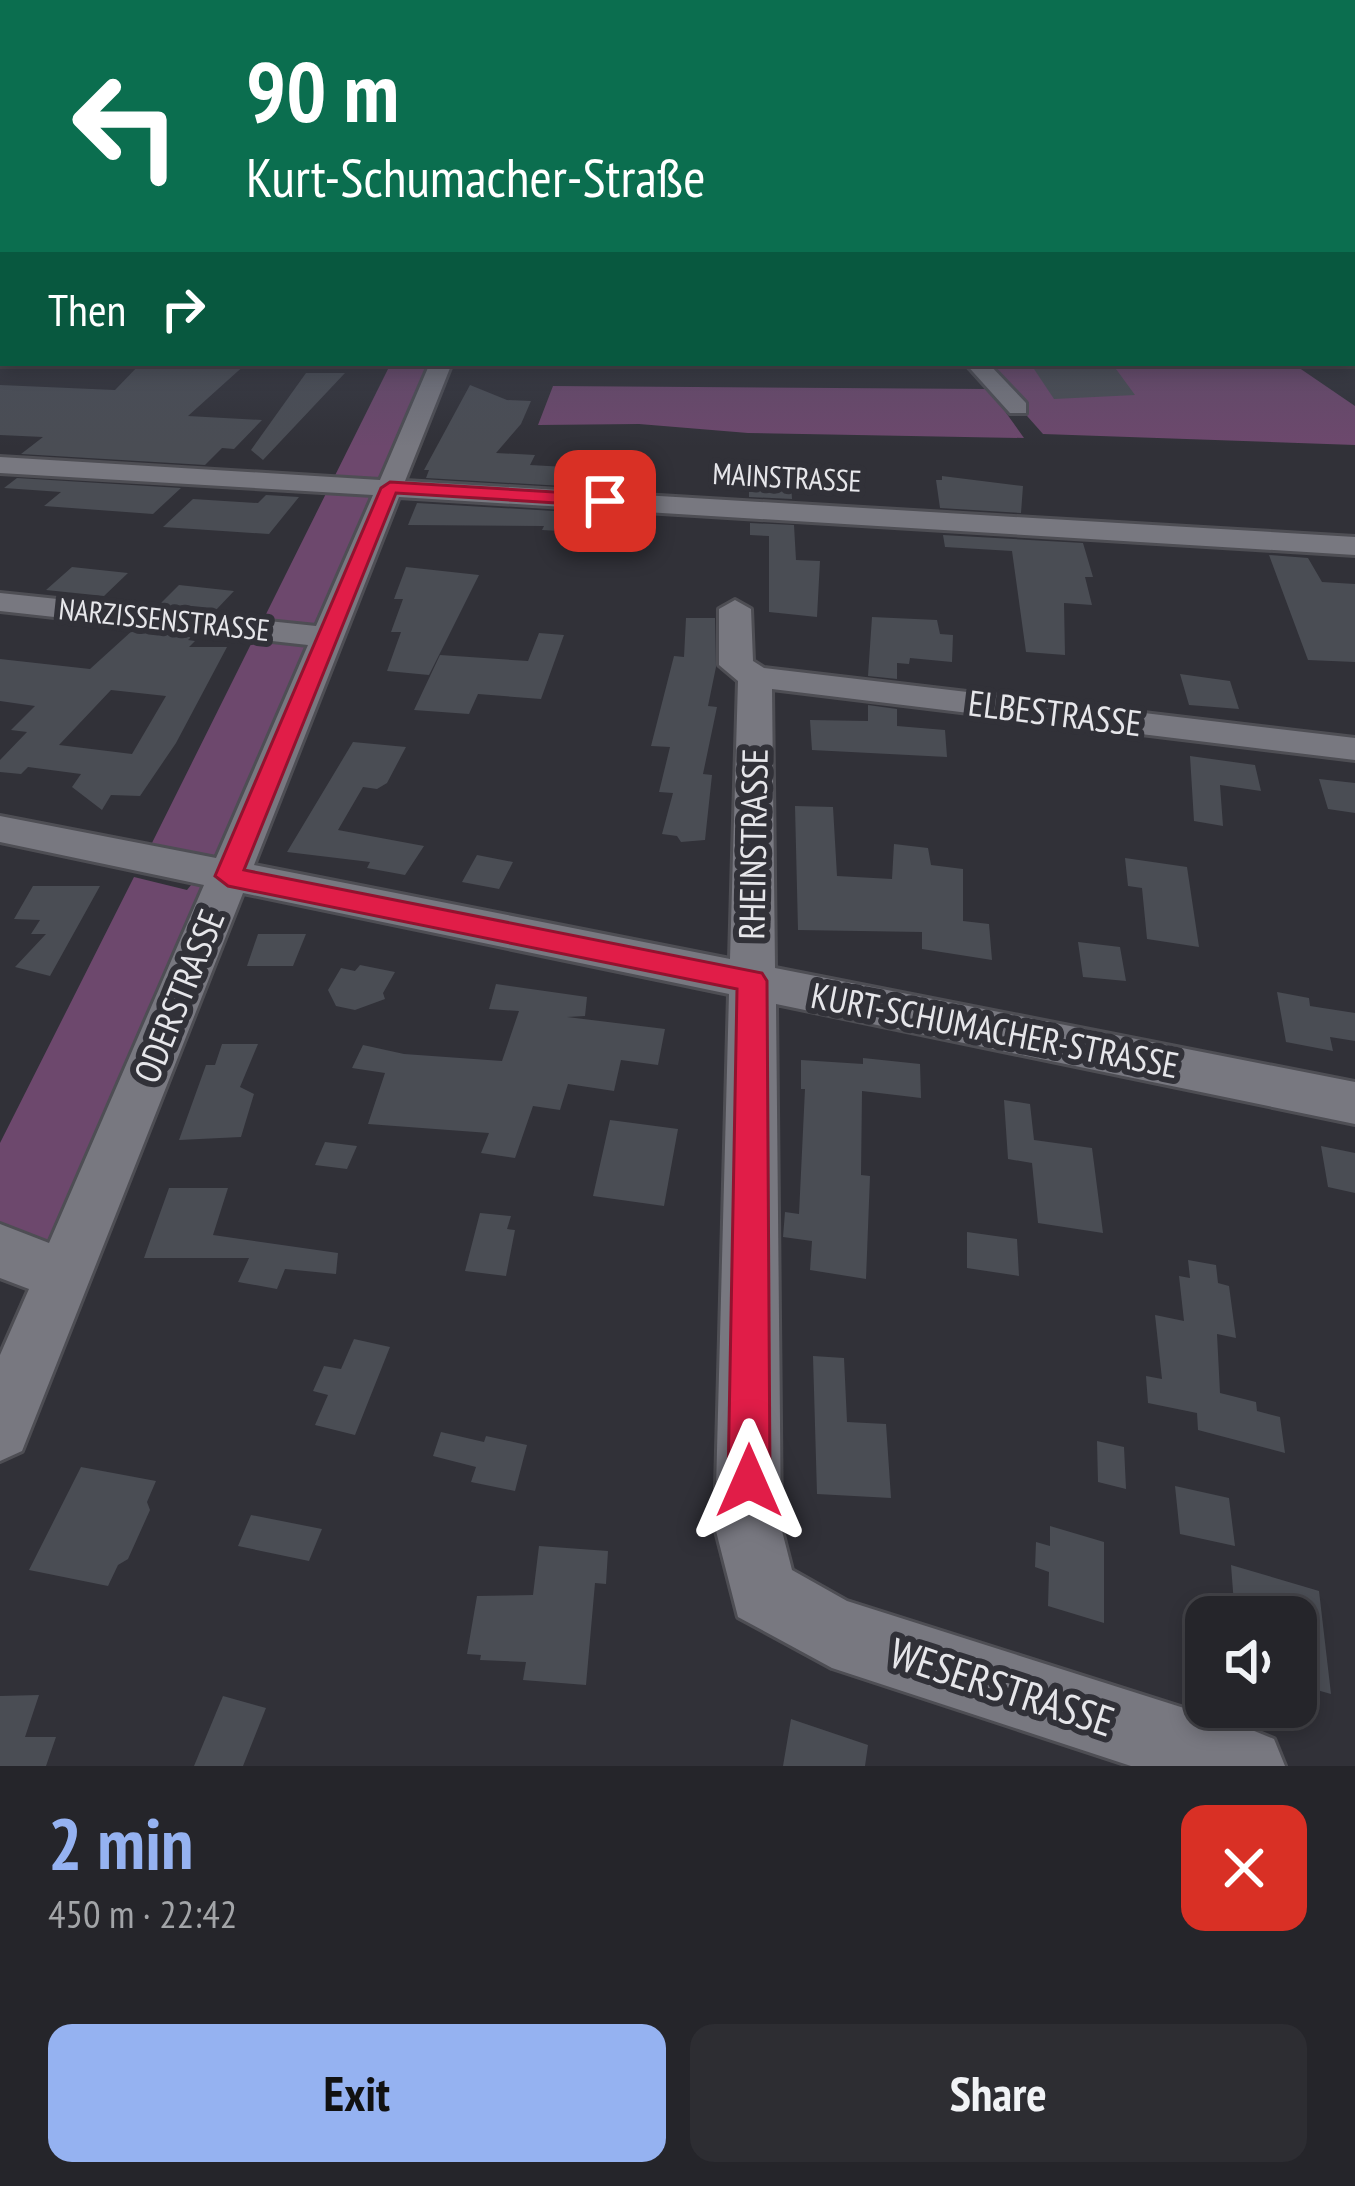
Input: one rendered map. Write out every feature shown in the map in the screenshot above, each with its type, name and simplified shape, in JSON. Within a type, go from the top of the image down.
[{"type":"street","name":"ODERSTRASSE","points":[[0,1430],[440,366]]},
{"type":"street","points":[[979,366],[1018,408]]},
{"type":"street","name":"MAINSTRASSE","points":[[0,465],[1355,545]]},
{"type":"street","name":"NARZISSENSTRASSE","points":[[0,602],[327,637]]},
{"type":"street","name":"RHEINSTRASSE","points":[[735,609],[736,665],[754,677],[748,1527],[763,1592]]},
{"type":"street","name":"ELBESTRASSE","points":[[754,677],[1355,748]]},
{"type":"street","name":"KURT-SCHUMACHER-STRASSE","points":[[0,829],[1355,1103]]},
{"type":"street","points":[[0,1251],[64,1276]]},
{"type":"street","name":"WESERSTRASSE","points":[[763,1592],[832,1632],[1247,1766]]},
{"type":"shaded area","points":[[390,366],[433,366],[218,866],[148,851]]},
{"type":"shaded area","points":[[983,366],[1296,366],[1355,406],[1355,445],[1043,434]]},
{"type":"shaded area","points":[[553,386],[989,389],[1024,438],[748,433],[639,424],[538,425]]},
{"type":"shaded area","points":[[134,877],[187,890],[196,879],[208,885],[51,1242],[37,1248],[0,1237],[0,1143]]},
{"type":"building","points":[[138,366],[244,366],[188,416],[262,420],[234,449],[222,448],[205,465],[21,454],[43,437],[0,435],[0,385],[115,390]]},
{"type":"building","points":[[1034,369],[1116,369],[1135,395],[1054,399]]},
{"type":"building","points":[[306,373],[345,373],[263,460],[251,450]]},
{"type":"building","points":[[470,385],[507,400],[531,401],[521,424],[496,453],[535,455],[530,465],[621,470],[618,478],[651,480],[647,491],[426,478],[429,470],[424,470]]},
{"type":"building","points":[[942,476],[1023,486],[1021,513],[940,508],[936,480]]},
{"type":"building","points":[[17,478],[181,488],[153,514],[44,506],[61,492],[4,488]]},
{"type":"building","points":[[749,481],[791,483],[792,499],[749,497]]},
{"type":"building","points":[[266,495],[299,497],[269,534],[163,527],[193,499],[258,503]]},
{"type":"building","points":[[417,503],[638,516],[631,535],[542,530],[544,526],[408,525]]},
{"type":"building","points":[[750,523],[794,525],[796,560],[820,561],[817,617],[769,612],[769,536],[750,535]]},
{"type":"building","points":[[943,535],[1083,543],[1093,577],[1085,577],[1092,605],[1064,603],[1065,655],[1026,652],[1012,551],[945,547]]},
{"type":"building","points":[[1269,555],[1308,558],[1322,582],[1355,584],[1355,662],[1308,660]]},
{"type":"building","points":[[72,567],[128,573],[104,596],[46,590]]},
{"type":"building","points":[[406,567],[479,575],[429,675],[387,671],[401,632],[391,632],[403,599],[394,599]]},
{"type":"building","points":[[179,585],[234,591],[215,611],[159,605]]},
{"type":"building","points":[[872,617],[937,620],[940,634],[953,635],[952,662],[910,658],[909,664],[897,663],[897,679],[868,676]]},
{"type":"building","points":[[686,618],[715,618],[716,667],[708,706],[717,707],[703,774],[712,775],[705,840],[681,842],[677,836],[662,834],[673,793],[659,792],[670,747],[651,746],[674,656],[684,657]]},
{"type":"building","points":[[133,630],[191,637],[188,640],[195,641],[189,647],[227,647],[176,743],[140,796],[111,795],[102,810],[72,787],[81,774],[28,767],[21,774],[0,772],[0,760],[27,732],[11,730],[35,706],[0,701],[0,659],[90,669]],"holes":[[[111,690],[166,696],[132,754],[59,745]]]},
{"type":"building","points":[[539,633],[564,635],[541,699],[478,694],[469,714],[414,710],[440,655],[528,661]]},
{"type":"building","points":[[1180,674],[1230,681],[1239,709],[1189,705]]},
{"type":"building","points":[[868,705],[897,709],[897,726],[945,730],[947,757],[812,750],[810,720],[868,721]]},
{"type":"building","points":[[353,742],[406,747],[387,783],[377,789],[363,787],[338,830],[424,846],[405,875],[367,868],[370,862],[287,852]]},
{"type":"building","points":[[1190,756],[1255,765],[1261,791],[1220,785],[1223,826],[1194,821]]},
{"type":"building","points":[[1319,779],[1355,783],[1355,813],[1328,809]]},
{"type":"building","points":[[795,806],[833,807],[837,876],[892,879],[894,844],[928,848],[931,865],[963,869],[963,921],[989,924],[992,960],[922,949],[922,932],[798,930]]},
{"type":"building","points":[[477,855],[513,862],[499,889],[462,882]]},
{"type":"building","points":[[1125,858],[1187,867],[1199,947],[1147,939],[1142,888],[1128,886]]},
{"type":"building","points":[[33,886],[100,886],[50,976],[15,967],[46,934],[31,934],[40,920],[14,919]]},
{"type":"building","points":[[258,934],[306,934],[293,966],[247,966]]},
{"type":"building","points":[[1078,942],[1120,947],[1126,981],[1083,977]]},
{"type":"building","points":[[360,965],[395,972],[383,993],[385,999],[355,1010],[336,1006],[328,990],[341,968],[355,971]]},
{"type":"building","points":[[496,984],[587,997],[585,1016],[567,1017],[665,1029],[658,1065],[621,1060],[614,1091],[568,1084],[560,1110],[533,1106],[515,1158],[481,1153],[489,1133],[368,1124],[385,1073],[352,1068],[363,1045],[404,1054],[502,1061],[519,1011],[489,1009]]},
{"type":"building","points":[[1277,992],[1309,998],[1310,1006],[1355,1013],[1355,1041],[1330,1037],[1333,1051],[1286,1042]]},
{"type":"building","points":[[222,1044],[258,1044],[240,1087],[254,1094],[241,1137],[179,1140],[206,1065],[215,1065]]},
{"type":"building","points":[[863,1058],[920,1064],[921,1098],[862,1091],[861,1175],[870,1176],[866,1279],[810,1270],[812,1241],[783,1237],[785,1212],[799,1214],[805,1089],[801,1089],[801,1060],[863,1064]]},
{"type":"building","points":[[1004,1100],[1030,1104],[1034,1140],[1092,1148],[1103,1233],[1038,1223],[1032,1163],[1008,1159]]},
{"type":"building","points":[[610,1120],[678,1129],[664,1206],[593,1196]]},
{"type":"building","points":[[325,1142],[357,1146],[347,1169],[315,1165]]},
{"type":"building","points":[[1321,1146],[1355,1153],[1355,1193],[1328,1187]]},
{"type":"building","points":[[169,1188],[228,1188],[213,1235],[338,1253],[336,1274],[285,1269],[277,1289],[238,1282],[249,1258],[144,1258]]},
{"type":"building","points":[[480,1213],[511,1216],[507,1229],[515,1230],[506,1276],[465,1271]]},
{"type":"building","points":[[967,1232],[1017,1239],[1019,1276],[967,1268]]},
{"type":"building","points":[[1188,1260],[1216,1265],[1218,1283],[1229,1286],[1236,1338],[1217,1334],[1220,1393],[1256,1402],[1257,1411],[1280,1417],[1285,1453],[1198,1430],[1197,1413],[1148,1403],[1146,1376],[1162,1379],[1155,1315],[1184,1321],[1179,1276],[1190,1278]]},
{"type":"building","points":[[354,1339],[390,1347],[355,1435],[315,1425],[328,1395],[313,1391],[324,1366],[341,1369]]},
{"type":"building","points":[[813,1356],[844,1358],[847,1422],[886,1424],[891,1498],[817,1494]]},
{"type":"building","points":[[441,1432],[527,1445],[515,1491],[471,1482],[476,1467],[433,1456]]},
{"type":"building","points":[[1097,1441],[1124,1447],[1126,1489],[1098,1482]]},
{"type":"building","points":[[81,1467],[156,1481],[147,1502],[150,1510],[128,1559],[118,1565],[108,1586],[29,1570]]},
{"type":"building","points":[[1175,1486],[1229,1498],[1235,1546],[1180,1534]]},
{"type":"building","points":[[251,1515],[322,1529],[309,1561],[238,1546]]},
{"type":"building","points":[[1050,1526],[1104,1542],[1104,1623],[1048,1606],[1049,1572],[1035,1567],[1036,1542],[1050,1546]]},
{"type":"building","points":[[539,1546],[608,1551],[606,1584],[595,1583],[586,1685],[523,1680],[526,1662],[480,1660],[481,1655],[467,1654],[477,1596],[533,1595]]},
{"type":"building","points":[[1231,1565],[1319,1591],[1331,1694],[1317,1690],[1317,1596],[1233,1596]]},
{"type":"building","points":[[39,1695],[25,1737],[56,1737],[46,1766],[0,1766],[0,1696]]},
{"type":"building","points":[[223,1696],[266,1708],[243,1766],[194,1766]]},
{"type":"building","points":[[791,1719],[868,1745],[865,1766],[783,1766]]},
{"type":"route","points":[[605,501],[390,488],[228,876],[752,981],[749,1481]]}]
